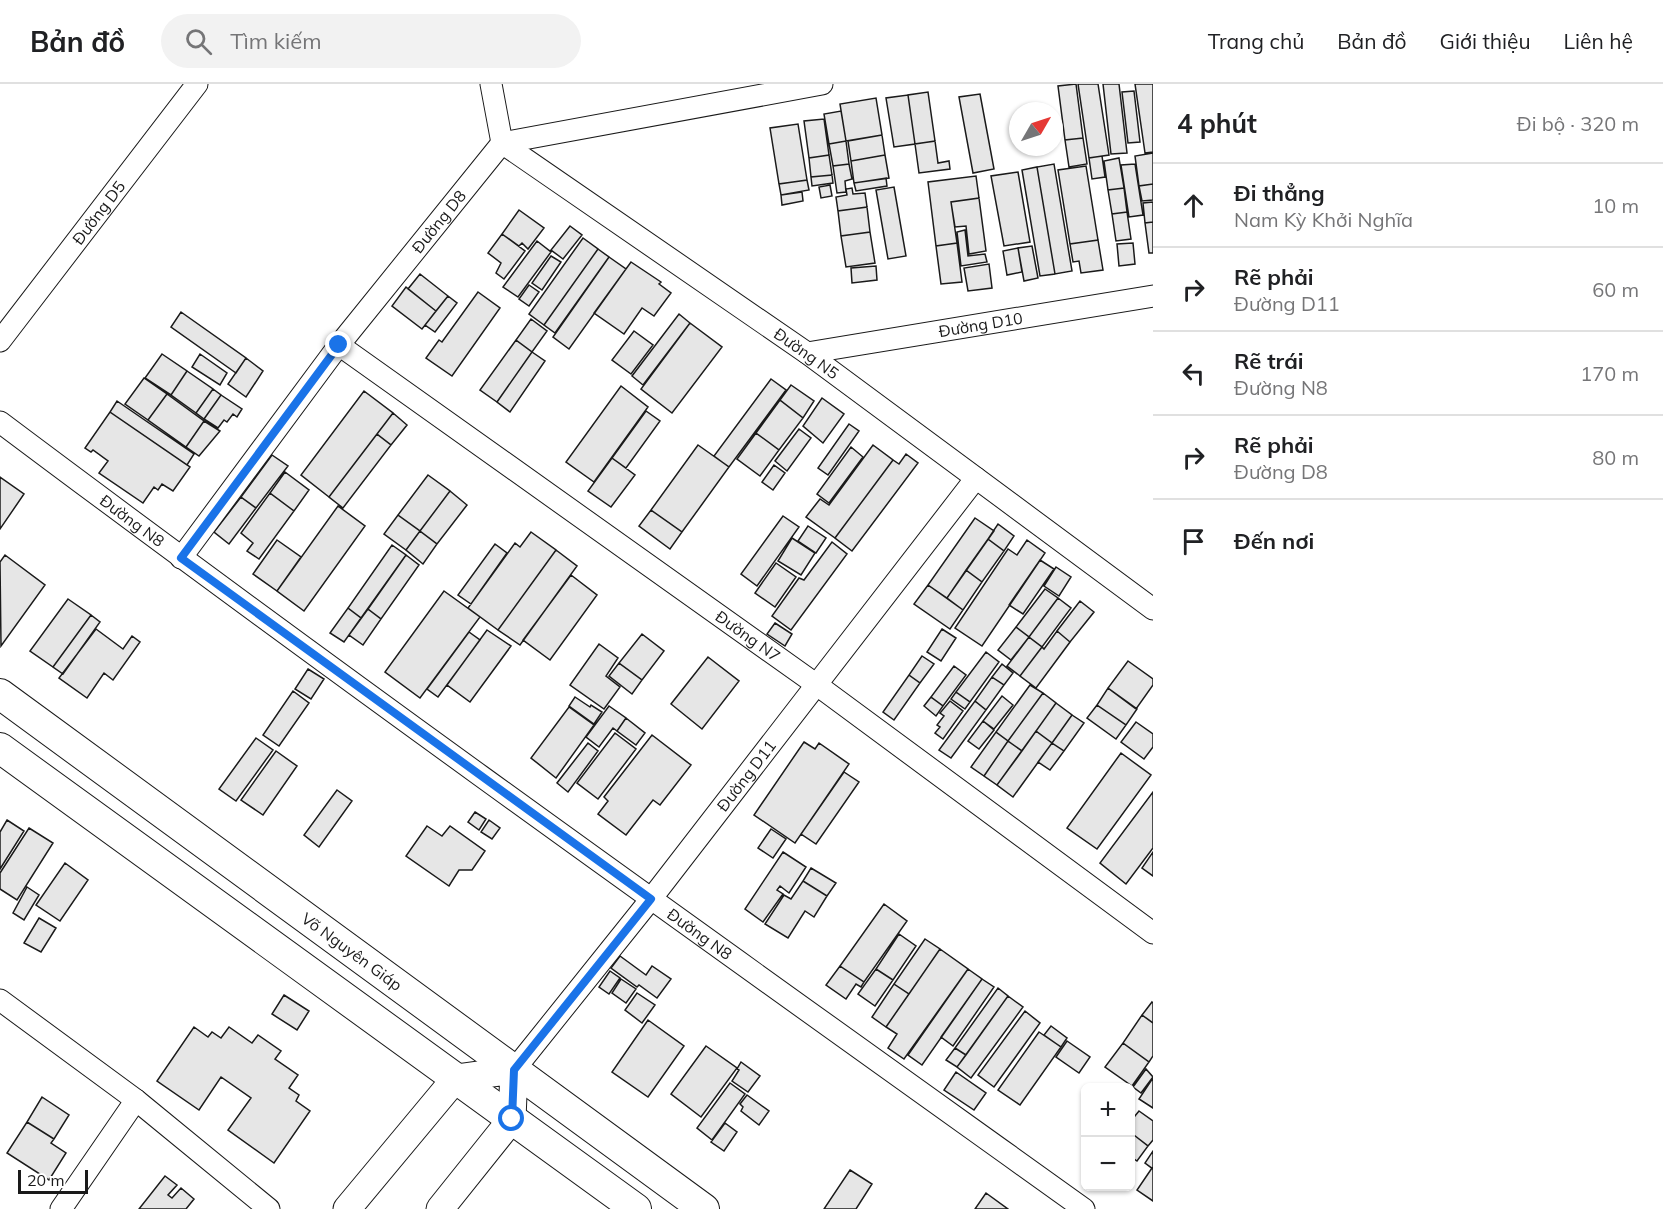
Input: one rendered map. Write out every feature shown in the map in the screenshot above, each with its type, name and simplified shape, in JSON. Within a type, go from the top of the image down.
[{"type":"main road","name":"Võ Nguyên Giáp","points":[[0,694],[704,1209]]},
{"type":"main road","points":[[0,748],[636,1209]]},
{"type":"street","name":"Đường D5","points":[[0,341],[197,84]]},
{"type":"street","points":[[491,84],[502,143],[822,84]]},
{"type":"street","name":"Đường D8","points":[[181,558],[339,345],[502,143]]},
{"type":"street","name":"Đường N5","points":[[502,143],[807,353],[1153,609]]},
{"type":"street","name":"Đường D10","points":[[807,353],[1153,296]]},
{"type":"street","name":"Đường N7","points":[[339,345],[817,685],[1153,933]]},
{"type":"street","name":"Đường N8","points":[[0,422],[181,558],[1084,1209]]},
{"type":"street","name":"Đường D11","points":[[514,1070],[651,899],[976,478]]},
{"type":"street","points":[[0,1000],[136,1100],[269,1209]]},
{"type":"street","points":[[347,1209],[456,1078],[514,1070],[512,1119],[440,1209]]},
{"type":"street","points":[[61,1209],[136,1100]]},
{"type":"building","points":[[1076,84],[1083,138],[1065,140],[1063,102],[1060,102],[1058,86]]},
{"type":"building","points":[[1078,84],[1098,84],[1109,155],[1089,158]]},
{"type":"building","points":[[1103,84],[1119,84],[1127,153],[1111,154]]},
{"type":"building","points":[[1135,84],[1153,84],[1153,152],[1145,153]]},
{"type":"building","points":[[1134,91],[1140,142],[1128,143],[1122,92]]},
{"type":"building","points":[[928,92],[935,141],[915,144],[908,95]]},
{"type":"building","points":[[980,94],[994,169],[973,173],[959,97]]},
{"type":"building","points":[[908,95],[915,144],[894,147],[886,98]]},
{"type":"building","points":[[876,98],[882,135],[846,141],[840,104]]},
{"type":"building","points":[[841,111],[846,141],[829,144],[824,114]]},
{"type":"building","points":[[824,119],[829,155],[809,158],[804,121]]},
{"type":"building","points":[[798,124],[807,180],[779,184],[770,128]]},
{"type":"building","points":[[882,135],[885,155],[851,161],[848,141]]},
{"type":"building","points":[[1083,138],[1087,164],[1069,167],[1065,140]]},
{"type":"building","points":[[846,141],[849,164],[833,166],[829,144]]},
{"type":"building","points":[[935,141],[938,163],[949,161],[950,169],[919,173],[915,144]]},
{"type":"building","points":[[1153,153],[1153,184],[1139,186],[1135,156]]},
{"type":"building","points":[[829,155],[832,175],[811,177],[809,158]]},
{"type":"building","points":[[885,155],[889,178],[854,183],[851,161]]},
{"type":"building","points":[[1102,156],[1105,177],[1092,179],[1089,158]]},
{"type":"building","points":[[1119,158],[1124,188],[1108,190],[1104,161]]},
{"type":"building","points":[[849,164],[852,179],[845,181],[846,192],[837,193],[833,166]]},
{"type":"building","points":[[1054,164],[1072,271],[1055,274],[1037,167]]},
{"type":"building","points":[[1135,164],[1143,215],[1129,217],[1121,165]]},
{"type":"building","points":[[1086,166],[1098,240],[1070,244],[1058,170]]},
{"type":"building","points":[[1037,167],[1055,274],[1040,276],[1022,170]]},
{"type":"building","points":[[1018,172],[1030,242],[1004,246],[991,176]]},
{"type":"building","points":[[832,175],[833,183],[812,186],[811,177]]},
{"type":"building","points":[[976,176],[979,198],[951,202],[957,243],[936,246],[928,182]]},
{"type":"building","points":[[886,178],[887,186],[856,191],[854,183]]},
{"type":"building","points":[[807,180],[809,190],[781,195],[779,184]]},
{"type":"building","points":[[1153,184],[1153,200],[1142,201],[1139,186]]},
{"type":"building","points":[[830,185],[832,196],[821,198],[819,187]]},
{"type":"building","points":[[894,187],[906,256],[888,259],[876,190]]},
{"type":"building","points":[[852,188],[853,194],[865,193],[867,207],[838,211],[836,197],[847,195],[846,189]]},
{"type":"building","points":[[1124,188],[1127,212],[1112,214],[1108,190]]},
{"type":"building","points":[[802,192],[803,201],[782,205],[781,195]]},
{"type":"building","points":[[979,198],[986,251],[969,254],[966,226],[955,227],[951,202]]},
{"type":"building","points":[[1153,202],[1153,222],[1145,223],[1143,203]]},
{"type":"building","points":[[867,207],[870,232],[841,236],[838,211]]},
{"type":"building","points":[[519,210],[544,228],[528,249],[522,243],[519,246],[502,234]]},
{"type":"building","points":[[1127,212],[1131,239],[1116,241],[1112,214]]},
{"type":"building","points":[[1153,222],[1153,253],[1149,253],[1145,223]]},
{"type":"building","points":[[570,226],[582,235],[563,259],[551,250]]},
{"type":"building","points":[[965,230],[968,256],[985,254],[987,262],[961,266],[957,232]]},
{"type":"building","points":[[870,232],[875,263],[846,267],[841,236]]},
{"type":"building","points":[[502,234],[525,251],[504,279],[496,273],[501,263],[488,253]]},
{"type":"building","points":[[583,238],[598,249],[544,325],[529,314]]},
{"type":"building","points":[[1098,240],[1103,270],[1081,273],[1079,261],[1073,262],[1070,244]]},
{"type":"building","points":[[537,241],[551,252],[518,297],[503,287]]},
{"type":"building","points":[[957,243],[962,282],[941,284],[936,246]]},
{"type":"building","points":[[1133,243],[1135,264],[1119,266],[1117,244]]},
{"type":"building","points":[[1032,246],[1038,278],[1024,281],[1018,248]]},
{"type":"building","points":[[1018,248],[1022,272],[1007,275],[1003,251]]},
{"type":"building","points":[[598,249],[609,257],[555,333],[544,325]]},
{"type":"building","points":[[551,256],[561,262],[542,290],[532,283]]},
{"type":"building","points":[[609,257],[626,269],[569,349],[553,337]]},
{"type":"building","points":[[631,262],[661,282],[659,284],[671,293],[654,316],[642,308],[624,334],[594,313]]},
{"type":"building","points":[[989,264],[992,288],[968,291],[964,268]]},
{"type":"building","points":[[876,266],[877,280],[852,283],[851,268]]},
{"type":"building","points":[[420,274],[448,296],[436,311],[408,289]]},
{"type":"building","points":[[529,285],[539,292],[529,306],[519,299]]},
{"type":"building","points":[[406,287],[436,311],[422,329],[392,306]]},
{"type":"building","points":[[478,292],[500,308],[452,376],[426,358],[439,340],[442,342]]},
{"type":"building","points":[[448,296],[457,303],[435,332],[425,325]]},
{"type":"building","points":[[181,312],[246,358],[236,373],[171,327]]},
{"type":"building","points":[[679,314],[690,323],[643,385],[632,376]]},
{"type":"building","points":[[531,319],[547,331],[532,352],[516,340]]},
{"type":"building","points":[[690,323],[722,347],[672,413],[641,389]]},
{"type":"building","points":[[634,331],[653,345],[631,374],[612,360]]},
{"type":"building","points":[[516,340],[532,352],[497,402],[480,390]]},
{"type":"building","points":[[532,352],[545,361],[510,412],[497,402]]},
{"type":"building","points":[[162,354],[187,371],[171,395],[145,378]]},
{"type":"building","points":[[200,354],[227,373],[220,385],[192,367]]},
{"type":"building","points":[[246,358],[263,371],[246,397],[228,384]]},
{"type":"building","points":[[187,371],[213,389],[196,413],[171,395]]},
{"type":"building","points":[[144,378],[167,394],[148,420],[125,404]]},
{"type":"building","points":[[771,379],[786,390],[729,467],[714,456]]},
{"type":"building","points":[[791,385],[814,401],[803,418],[780,400]]},
{"type":"building","points":[[621,386],[648,407],[594,482],[566,462]]},
{"type":"building","points":[[213,389],[221,395],[204,419],[196,413]]},
{"type":"building","points":[[364,391],[393,413],[329,497],[301,475]]},
{"type":"building","points":[[167,394],[204,421],[186,447],[148,420]]},
{"type":"building","points":[[221,395],[242,409],[237,417],[233,414],[218,428],[204,419]]},
{"type":"building","points":[[822,398],[844,414],[823,443],[803,426]]},
{"type":"building","points":[[780,400],[803,418],[779,450],[756,433]]},
{"type":"building","points":[[117,401],[194,454],[187,465],[110,412]]},
{"type":"building","points":[[646,411],[660,421],[626,468],[612,458]]},
{"type":"building","points":[[110,412],[190,467],[173,491],[162,484],[158,490],[154,487],[143,503],[99,473],[108,461],[93,450],[91,452],[85,448]]},
{"type":"building","points":[[393,413],[407,425],[391,445],[377,434]]},
{"type":"building","points":[[204,421],[220,431],[199,456],[186,447]]},
{"type":"building","points":[[849,424],[859,431],[828,475],[818,468]]},
{"type":"building","points":[[799,429],[811,438],[787,471],[775,461]]},
{"type":"building","points":[[756,433],[779,450],[760,476],[737,459]]},
{"type":"building","points":[[377,434],[391,445],[343,508],[329,497]]},
{"type":"building","points":[[698,445],[729,467],[682,532],[651,510]]},
{"type":"building","points":[[873,445],[893,460],[835,538],[806,517],[820,499],[829,505]]},
{"type":"building","points":[[851,447],[863,457],[829,503],[817,494]]},
{"type":"building","points":[[906,454],[918,463],[852,551],[835,538],[893,460],[899,464]]},
{"type":"building","points":[[272,455],[288,466],[256,508],[241,497]]},
{"type":"building","points":[[612,458],[635,475],[611,507],[588,491]]},
{"type":"building","points":[[774,465],[785,473],[773,490],[762,482]]},
{"type":"building","points":[[285,472],[309,490],[294,511],[270,493]]},
{"type":"building","points":[[428,475],[450,491],[420,531],[398,515]]},
{"type":"building","points":[[0,477],[24,494],[0,529]]},
{"type":"building","points":[[450,491],[467,505],[437,544],[420,531]]},
{"type":"building","points":[[270,493],[294,511],[259,559],[247,551],[253,543],[241,533]]},
{"type":"building","points":[[241,497],[256,508],[229,544],[214,532]]},
{"type":"building","points":[[338,506],[365,526],[304,611],[277,591]]},
{"type":"building","points":[[651,510],[682,532],[670,549],[639,526]]},
{"type":"building","points":[[398,515],[420,531],[406,550],[384,534]]},
{"type":"building","points":[[783,516],[799,527],[757,586],[741,574]]},
{"type":"building","points":[[975,518],[994,531],[947,598],[928,585]]},
{"type":"building","points":[[998,524],[1014,536],[1004,551],[988,539]]},
{"type":"building","points":[[808,526],[826,538],[816,553],[798,541]]},
{"type":"building","points":[[420,531],[437,544],[423,564],[406,550]]},
{"type":"building","points":[[531,532],[556,550],[498,630],[468,608],[515,543],[520,547]]},
{"type":"building","points":[[792,538],[815,553],[801,575],[778,561]]},
{"type":"building","points":[[988,539],[1004,551],[982,582],[966,570]]},
{"type":"building","points":[[277,540],[301,557],[277,591],[253,574]]},
{"type":"building","points":[[1027,540],[1045,553],[982,646],[955,628],[1008,549],[1017,555]]},
{"type":"building","points":[[832,542],[847,554],[791,630],[772,616],[799,578],[804,580]]},
{"type":"building","points":[[495,544],[507,553],[471,604],[458,595]]},
{"type":"building","points":[[392,545],[406,555],[361,618],[348,608]]},
{"type":"building","points":[[556,550],[577,566],[520,645],[498,630]]},
{"type":"building","points":[[5,555],[45,585],[1,646],[0,562]]},
{"type":"building","points":[[406,555],[419,565],[381,619],[368,609]]},
{"type":"building","points":[[1040,560],[1054,569],[1023,614],[1009,605]]},
{"type":"building","points":[[776,563],[796,577],[775,607],[755,593]]},
{"type":"building","points":[[1056,567],[1071,577],[1059,596],[1044,586]]},
{"type":"building","points":[[966,570],[982,582],[963,610],[947,598]]},
{"type":"building","points":[[571,575],[597,595],[550,660],[523,640]]},
{"type":"building","points":[[928,585],[963,610],[950,629],[914,604]]},
{"type":"building","points":[[1045,589],[1058,598],[1029,637],[1016,627]]},
{"type":"building","points":[[444,591],[480,617],[420,698],[385,672]]},
{"type":"building","points":[[1058,598],[1071,608],[1042,647],[1029,637]]},
{"type":"building","points":[[68,599],[91,615],[53,667],[30,651]]},
{"type":"building","points":[[1080,601],[1094,612],[1070,642],[1057,631]]},
{"type":"building","points":[[348,608],[361,618],[344,642],[330,633]]},
{"type":"building","points":[[368,609],[381,619],[363,645],[349,635]]},
{"type":"building","points":[[91,615],[100,622],[63,674],[53,667]]},
{"type":"building","points":[[775,623],[792,634],[785,646],[767,634]]},
{"type":"building","points":[[1016,627],[1029,637],[1011,660],[998,650]]},
{"type":"building","points":[[96,629],[123,649],[132,636],[140,642],[113,680],[104,673],[87,698],[59,678]]},
{"type":"building","points":[[942,629],[956,638],[941,661],[927,652]]},
{"type":"building","points":[[487,630],[511,646],[470,702],[447,685]]},
{"type":"building","points":[[1057,631],[1070,642],[1036,688],[1020,676]]},
{"type":"building","points":[[469,632],[480,640],[438,697],[427,689]]},
{"type":"building","points":[[642,634],[664,651],[642,680],[619,663]]},
{"type":"building","points":[[1029,637],[1042,647],[1020,676],[1007,666]]},
{"type":"building","points":[[599,644],[618,658],[606,676],[620,687],[604,709],[570,685]]},
{"type":"building","points":[[986,652],[999,662],[970,702],[956,692]]},
{"type":"building","points":[[922,656],[934,664],[920,683],[909,675]]},
{"type":"building","points":[[708,657],[739,681],[702,729],[671,704]]},
{"type":"building","points":[[1128,661],[1153,679],[1153,685],[1136,709],[1108,688]]},
{"type":"building","points":[[619,663],[642,680],[632,694],[609,676]]},
{"type":"building","points":[[1002,664],[1013,673],[1004,685],[992,677]]},
{"type":"building","points":[[954,666],[966,675],[943,706],[931,697]]},
{"type":"building","points":[[308,669],[324,679],[311,699],[295,689]]},
{"type":"building","points":[[909,675],[920,683],[894,720],[883,712]]},
{"type":"building","points":[[992,677],[1004,685],[986,710],[975,701]]},
{"type":"building","points":[[1030,685],[1043,693],[1008,741],[996,732]]},
{"type":"building","points":[[1108,688],[1137,709],[1126,725],[1097,705]]},
{"type":"building","points":[[293,691],[309,703],[279,746],[263,735]]},
{"type":"building","points":[[956,692],[970,702],[965,709],[951,699]]},
{"type":"building","points":[[1043,693],[1056,703],[1022,751],[1008,741]]},
{"type":"building","points":[[1002,696],[1013,705],[994,729],[983,721]]},
{"type":"building","points":[[575,697],[602,712],[594,724],[569,706]]},
{"type":"building","points":[[931,697],[943,706],[936,716],[924,706]]},
{"type":"building","points":[[950,701],[963,711],[943,739],[935,733],[940,727],[937,725],[944,716],[940,713]]},
{"type":"building","points":[[975,701],[986,710],[951,758],[939,750]]},
{"type":"building","points":[[1056,703],[1072,715],[1052,743],[1036,731]]},
{"type":"building","points":[[1097,705],[1126,725],[1116,739],[1087,718]]},
{"type":"building","points":[[609,706],[626,718],[617,731],[613,728],[599,747],[586,737]]},
{"type":"building","points":[[569,707],[594,725],[556,778],[531,758]]},
{"type":"building","points":[[1072,715],[1084,723],[1064,751],[1052,743]]},
{"type":"building","points":[[626,718],[645,733],[636,745],[617,731]]},
{"type":"building","points":[[983,721],[994,730],[979,749],[968,741]]},
{"type":"building","points":[[1136,722],[1153,734],[1153,747],[1144,759],[1121,742]]},
{"type":"building","points":[[1036,731],[1052,743],[1013,797],[997,785]]},
{"type":"building","points":[[996,732],[1008,741],[984,776],[971,767]]},
{"type":"building","points":[[615,733],[636,749],[598,799],[577,783]]},
{"type":"building","points":[[652,735],[691,765],[660,805],[653,800],[626,835],[598,814],[608,801],[604,797]]},
{"type":"building","points":[[256,738],[273,750],[236,801],[219,789]]},
{"type":"building","points":[[1008,741],[1022,751],[997,785],[984,776]]},
{"type":"building","points":[[804,742],[815,749],[819,743],[849,764],[795,843],[754,815]]},
{"type":"building","points":[[588,743],[598,751],[568,792],[557,783]]},
{"type":"building","points":[[1052,743],[1064,751],[1050,770],[1038,762]]},
{"type":"building","points":[[276,751],[297,766],[263,815],[241,800]]},
{"type":"building","points":[[1121,753],[1151,775],[1097,849],[1067,828]]},
{"type":"building","points":[[844,772],[859,782],[816,844],[801,834]]},
{"type":"building","points":[[337,790],[352,801],[319,847],[304,835]]},
{"type":"building","points":[[1153,792],[1153,848],[1126,884],[1100,863]]},
{"type":"building","points":[[475,812],[486,819],[479,830],[468,822]]},
{"type":"building","points":[[7,820],[24,831],[0,869],[0,832]]},
{"type":"building","points":[[489,820],[500,828],[492,839],[481,832]]},
{"type":"building","points":[[427,826],[442,836],[450,826],[485,851],[472,870],[459,870],[449,886],[406,856]]},
{"type":"building","points":[[29,828],[53,843],[17,900],[0,889],[0,873]]},
{"type":"building","points":[[771,829],[786,839],[773,858],[758,848]]},
{"type":"building","points":[[783,852],[806,867],[789,893],[780,886],[777,890],[783,894],[763,922],[745,909]]},
{"type":"building","points":[[1153,852],[1153,876],[1142,868]]},
{"type":"building","points":[[65,863],[88,880],[60,921],[36,905]]},
{"type":"building","points":[[811,868],[836,883],[827,896],[803,881]]},
{"type":"building","points":[[803,881],[827,896],[814,917],[805,911],[788,938],[765,924],[784,895],[791,899]]},
{"type":"building","points":[[27,887],[39,895],[24,920],[13,913]]},
{"type":"building","points":[[884,904],[907,921],[864,982],[840,966]]},
{"type":"building","points":[[39,918],[56,928],[41,952],[24,943]]},
{"type":"building","points":[[899,934],[916,946],[893,980],[876,969]]},
{"type":"building","points":[[925,939],[940,949],[909,994],[894,984]]},
{"type":"building","points":[[940,949],[968,969],[904,1059],[888,1048],[897,1034],[886,1027]]},
{"type":"building","points":[[620,956],[646,975],[652,966],[671,979],[657,998],[611,968]]},
{"type":"building","points":[[840,966],[864,982],[861,987],[856,984],[846,999],[826,985]]},
{"type":"building","points":[[876,969],[893,980],[875,1006],[858,994]]},
{"type":"building","points":[[968,969],[982,979],[922,1065],[908,1055]]},
{"type":"building","points":[[610,971],[620,978],[609,994],[599,987]]},
{"type":"building","points":[[621,979],[636,989],[626,1003],[612,993]]},
{"type":"building","points":[[982,979],[994,987],[953,1046],[941,1037]]},
{"type":"building","points":[[894,984],[909,994],[886,1027],[872,1017]]},
{"type":"building","points":[[998,988],[1008,996],[966,1055],[955,1048]]},
{"type":"building","points":[[637,993],[655,1005],[642,1023],[625,1010]]},
{"type":"building","points":[[284,995],[309,1011],[297,1030],[272,1014]]},
{"type":"building","points":[[1008,996],[1023,1007],[971,1078],[957,1067]]},
{"type":"building","points":[[1153,1003],[1153,1023],[1142,1015]]},
{"type":"building","points":[[1025,1011],[1040,1023],[994,1087],[978,1075]]},
{"type":"building","points":[[1142,1015],[1153,1023],[1153,1056],[1149,1062],[1123,1043]]},
{"type":"building","points":[[648,1020],[684,1046],[648,1097],[612,1072]]},
{"type":"building","points":[[1051,1026],[1067,1038],[1061,1047],[1044,1035]]},
{"type":"building","points":[[194,1027],[208,1037],[212,1032],[221,1038],[229,1027],[252,1043],[258,1035],[281,1051],[275,1059],[298,1075],[289,1088],[299,1095],[296,1101],[310,1111],[274,1163],[228,1130],[251,1098],[221,1077],[199,1110],[157,1081]]},
{"type":"building","points":[[1039,1032],[1061,1047],[1020,1105],[998,1090]]},
{"type":"building","points":[[1067,1041],[1090,1057],[1079,1073],[1056,1057]]},
{"type":"building","points":[[1123,1043],[1149,1062],[1134,1083],[1128,1083],[1105,1067]]},
{"type":"building","points":[[706,1046],[737,1068],[701,1117],[671,1094]]},
{"type":"building","points":[[955,1048],[966,1055],[957,1067],[946,1060]]},
{"type":"building","points":[[741,1062],[760,1076],[748,1092],[732,1081]]},
{"type":"building","points":[[1146,1069],[1153,1077],[1141,1093],[1135,1088],[1135,1084]]},
{"type":"building","points":[[956,1072],[986,1093],[974,1110],[944,1090]]},
{"type":"building","points":[[1153,1078],[1153,1108],[1139,1099]]},
{"type":"building","points":[[730,1083],[745,1094],[712,1140],[697,1128]]},
{"type":"building","points":[[747,1095],[769,1111],[759,1125],[741,1111],[743,1107],[740,1104]]},
{"type":"building","points":[[42,1097],[69,1115],[54,1139],[27,1122]]},
{"type":"building","points":[[1139,1111],[1153,1121],[1153,1140],[1148,1146],[1135,1136],[1135,1116]]},
{"type":"building","points":[[27,1122],[54,1139],[51,1143],[66,1153],[49,1180],[7,1153]]},
{"type":"building","points":[[725,1123],[737,1132],[724,1151],[711,1142]]},
{"type":"building","points":[[1135,1136],[1148,1146],[1137,1161],[1135,1160]]},
{"type":"building","points":[[1153,1151],[1153,1169],[1145,1163]]},
{"type":"building","points":[[1153,1169],[1153,1201],[1137,1190]]},
{"type":"building","points":[[850,1170],[872,1184],[856,1209],[824,1209]]},
{"type":"building","points":[[165,1176],[177,1185],[168,1195],[172,1198],[181,1188],[194,1199],[186,1209],[139,1209]]},
{"type":"building","points":[[986,1193],[1008,1209],[975,1209]]},
{"type":"route","points":[[339,345],[181,558],[651,899],[514,1070],[512,1119]]}]
